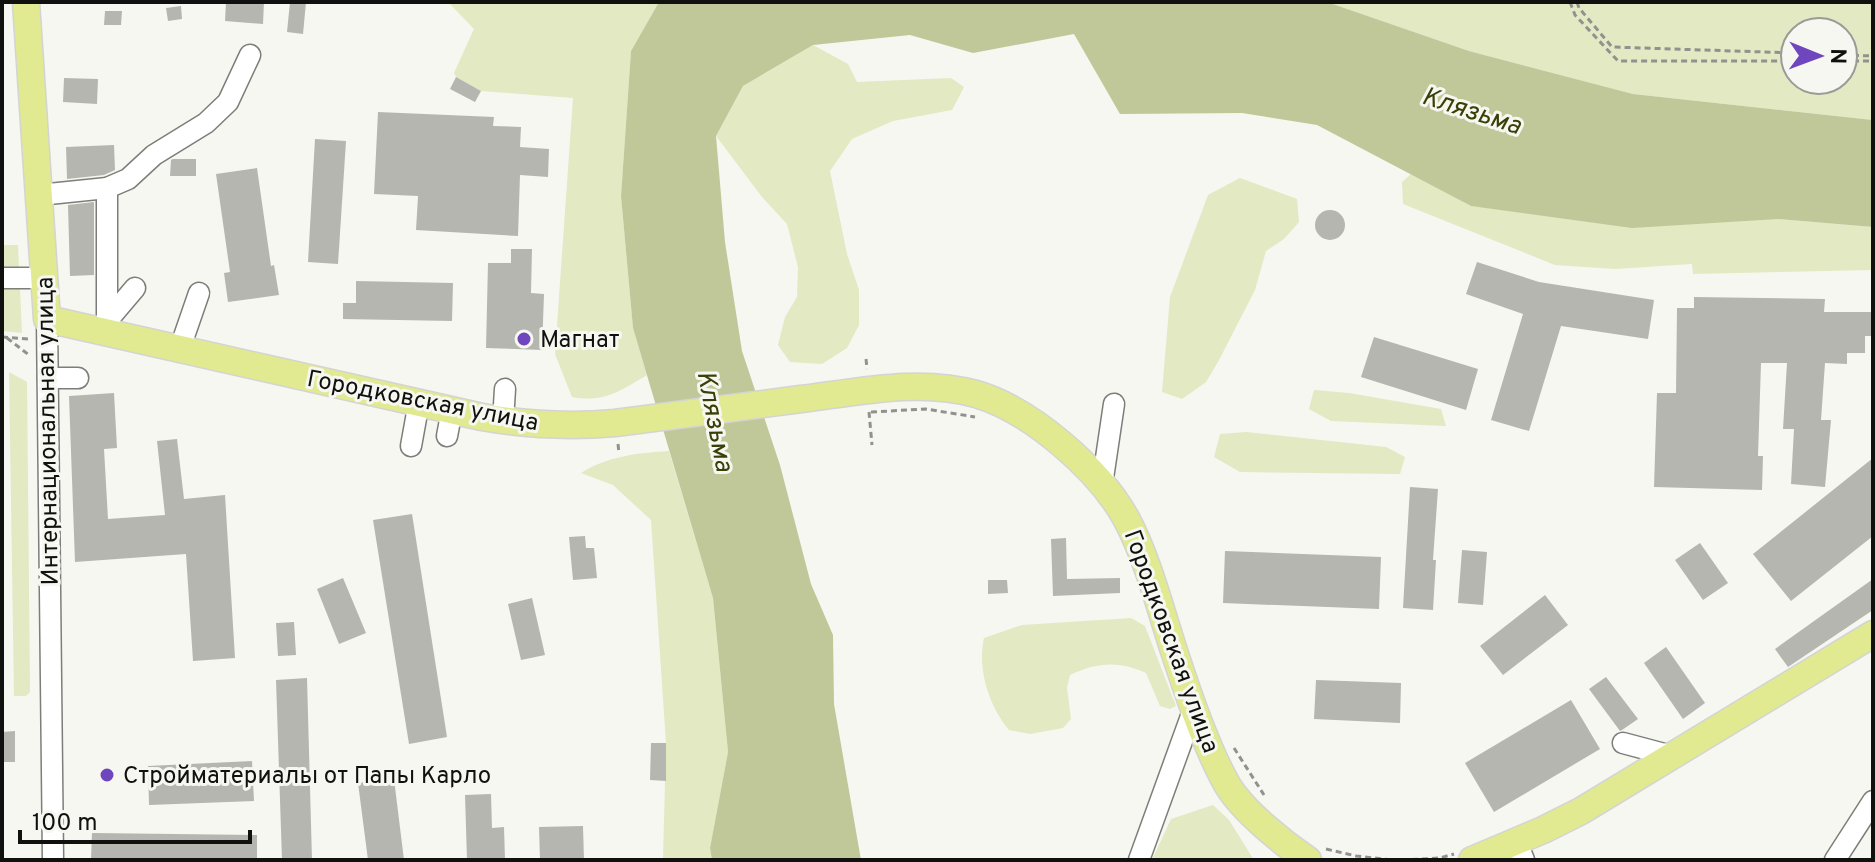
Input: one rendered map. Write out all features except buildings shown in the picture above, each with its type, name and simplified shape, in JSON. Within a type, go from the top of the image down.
[{"type":"main road","name":"Интернациональная улица","points":[[26,2],[47,319]]},
{"type":"main road","name":"Городковская улица","points":[[47,319],[107,327],[180,348],[503,421],[557,426],[616,431],[868,391],[936,388],[994,400],[1048,434],[1117,503],[1139,545],[1194,708],[1229,787],[1260,821],[1308,860]]},
{"type":"main road","points":[[1482,858],[1520,851],[1873,634]]},
{"type":"street","points":[[39,195],[107,188],[128,179],[154,155],[206,123],[228,102],[250,55]]},
{"type":"street","points":[[107,188],[107,327]]},
{"type":"street","points":[[2,278],[44,278]]},
{"type":"street","points":[[107,327],[135,288]]},
{"type":"street","points":[[180,348],[199,293]]},
{"type":"street","name":"Интернациональная улица","points":[[47,319],[53,860]]},
{"type":"street","points":[[48,378],[78,378]]},
{"type":"street","points":[[503,421],[505,389]]},
{"type":"street","points":[[411,446],[419,402]]},
{"type":"street","points":[[1102,485],[1114,404]]},
{"type":"street","points":[[447,436],[452,410]]},
{"type":"street","points":[[1139,860],[1194,708]]},
{"type":"street","points":[[1623,743],[1672,756]]},
{"type":"street","points":[[1835,860],[1873,801]]},
{"type":"path","points":[[1570,2],[1575,15],[1618,61],[1779,61]]},
{"type":"path","points":[[1577,2],[1612,47],[1779,52]]},
{"type":"path","points":[[4,337],[29,337],[29,355],[15,345],[4,337]]},
{"type":"path","points":[[872,445],[869,412],[926,409],[983,420]]},
{"type":"path","points":[[616,431],[619,453]]},
{"type":"shaded area","points":[[448,2],[659,2],[631,51],[621,196],[633,328],[647,375],[611,394],[593,398],[572,397],[555,354],[573,98],[481,91],[456,77],[454,73],[474,29]]},
{"type":"shaded area","points":[[1327,2],[1873,2],[1873,120],[1633,94],[1469,51]]},
{"type":"shaded area","points":[[813,45],[848,64],[857,82],[951,78],[964,87],[952,110],[893,121],[852,139],[830,171],[847,254],[859,290],[859,325],[847,348],[822,364],[790,362],[778,345],[785,317],[797,297],[798,267],[787,224],[762,197],[716,136],[743,86]]},
{"type":"shaded area","points":[[1411,174],[1471,206],[1778,219],[1873,227],[1873,270],[1693,274],[1692,264],[1615,269],[1555,265],[1403,204],[1402,182]]},
{"type":"shaded area","points":[[1240,178],[1297,199],[1299,222],[1284,239],[1266,251],[1255,290],[1218,362],[1206,382],[1182,399],[1162,392],[1170,297],[1208,195]]},
{"type":"shaded area","points":[[2,245],[18,245],[22,333],[2,331]]},
{"type":"shaded area","points":[[9,372],[27,382],[30,692],[26,696],[14,696]]},
{"type":"shaded area","points":[[1314,390],[1441,409],[1446,426],[1331,421],[1309,409]]},
{"type":"shaded area","points":[[1246,432],[1386,447],[1405,457],[1400,474],[1240,472],[1214,457],[1220,434]]},
{"type":"shaded area","points":[[669,451],[713,598],[728,752],[710,848],[712,860],[663,860],[666,743],[651,520],[613,485],[581,473],[613,459]]},
{"type":"shaded area","points":[[1131,618],[1145,626],[1176,706],[1170,709],[1160,706],[1146,673],[1127,666],[1099,665],[1070,675],[1067,688],[1071,719],[1063,728],[1030,734],[1009,730],[986,687],[982,662],[984,638],[1022,625]]},
{"type":"shaded area","points":[[1213,805],[1229,820],[1254,860],[1152,860],[1171,819]]},
{"type":"water","name":"Клязьма","points":[[659,2],[1327,2],[1469,51],[1633,94],[1873,120],[1873,227],[1778,219],[1632,228],[1471,206],[1317,125],[1242,113],[1120,114],[1074,34],[973,53],[910,35],[813,45],[743,86],[716,136],[725,242],[742,351],[780,465],[811,584],[833,635],[834,704],[861,860],[712,860],[710,848],[728,752],[713,598],[633,328],[621,196],[631,51]]},
{"type":"place","name":"Магнат","points":[[524,339]]},
{"type":"place","name":"Стройматериалы от Папы Карло","points":[[107,775]]}]
